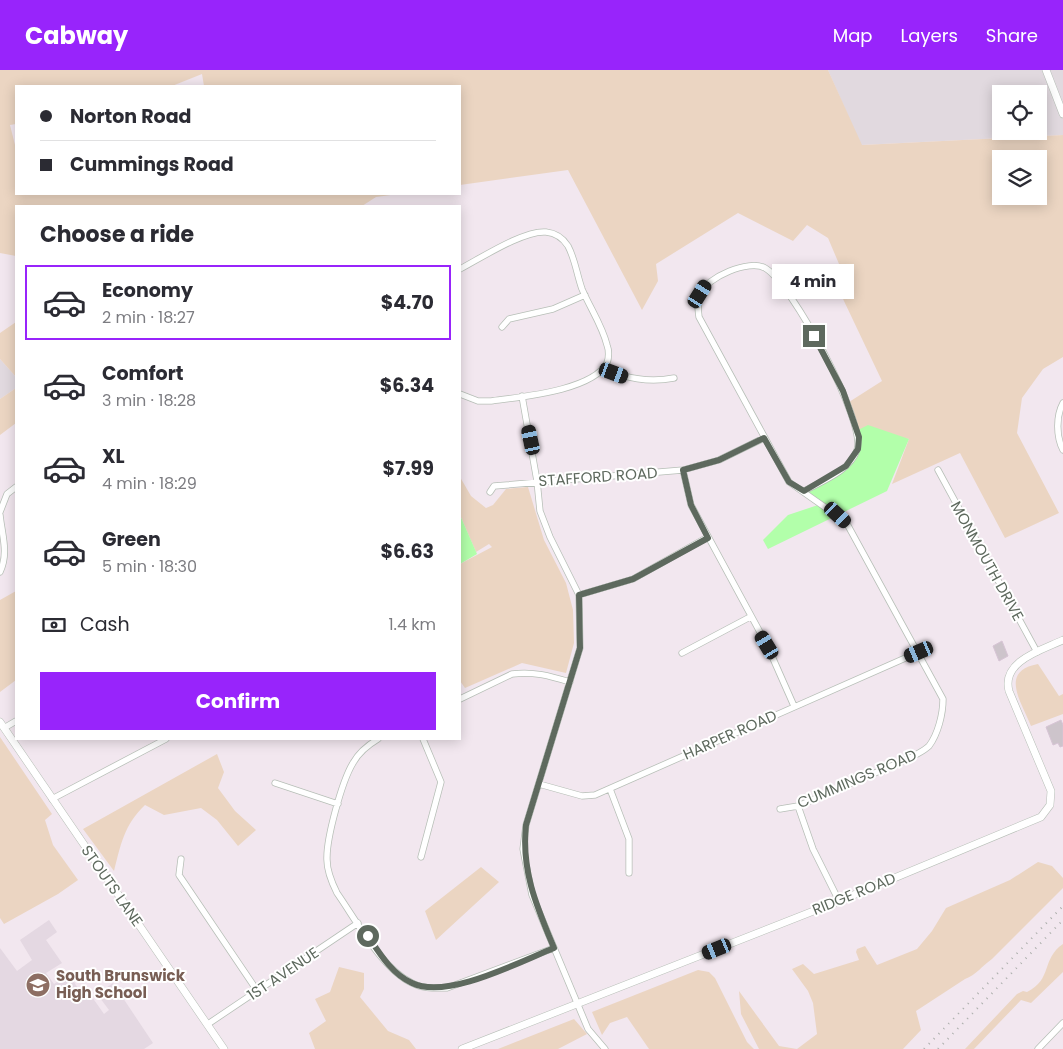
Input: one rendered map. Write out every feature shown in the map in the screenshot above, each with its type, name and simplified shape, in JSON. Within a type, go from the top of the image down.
[{"type":"street","points":[[1046,70],[1063,114]]},
{"type":"street","points":[[461,268],[534,232],[548,232],[559,237],[567,245],[585,296],[607,343],[608,362],[589,379],[572,386],[491,401],[478,400],[461,394]]},
{"type":"street","name":"CUMMINGS ROAD","points":[[780,809],[798,806],[912,756],[928,747],[940,717],[943,699],[919,652],[846,522],[789,482],[699,317],[700,294],[706,285],[742,265],[753,264],[765,267],[775,275],[798,308],[823,350],[843,391],[859,437],[858,449],[846,466],[804,491]]},
{"type":"street","points":[[502,326],[509,319],[553,309],[585,296]]},
{"type":"street","points":[[602,369],[627,378],[647,381],[674,378]]},
{"type":"street","points":[[522,396],[538,481],[540,511],[550,538],[579,595],[580,648],[526,825],[523,849],[532,895],[577,1005],[588,1028],[605,1049]]},
{"type":"street","points":[[1063,403],[1058,414],[1059,438],[1063,450]]},
{"type":"street","name":"STAFFORD ROAD","points":[[490,492],[494,486],[683,470],[719,460],[764,438]]},
{"type":"street","points":[[683,470],[691,505],[750,617],[767,645],[794,706]]},
{"type":"street","name":"MONMOUTH DRIVE","points":[[938,470],[1037,652]]},
{"type":"street","points":[[0,572],[6,561],[0,513],[7,494],[15,488]]},
{"type":"street","points":[[579,595],[633,579],[708,538]]},
{"type":"street","points":[[682,654],[750,617]]},
{"type":"street","name":"RIDGE ROAD","points":[[462,1049],[477,1046],[839,901],[1036,819],[1046,812],[1051,801],[1050,789],[1008,684],[1009,675],[1015,666],[1037,652],[1063,640]]},
{"type":"street","name":"HARPER ROAD","points":[[539,784],[582,796],[595,796],[919,652]]},
{"type":"street","points":[[461,699],[512,674],[540,673],[570,682]]},
{"type":"street","points":[[2,725],[15,721]]},
{"type":"street","name":"STOUTS LANE","points":[[2,725],[224,1049]]},
{"type":"street","points":[[52,799],[164,740]]},
{"type":"street","points":[[376,740],[366,747],[354,762],[338,804],[328,846],[328,867],[334,887],[358,923],[394,970],[412,984],[429,988],[447,988],[476,979],[554,948]]},
{"type":"street","points":[[421,857],[441,782],[423,740]]},
{"type":"street","points":[[275,783],[338,804]]},
{"type":"street","points":[[610,789],[629,839],[629,873]]},
{"type":"street","points":[[798,806],[813,849],[839,901]]},
{"type":"street","points":[[181,859],[180,875],[258,992]]},
{"type":"street","name":"1ST AVENUE","points":[[208,1024],[358,923]]},
{"type":"street","points":[[1038,1049],[1063,1023]]},
{"type":"shaded area","points":[[0,70],[828,70],[862,145],[992,139],[1047,140],[1047,136],[1063,135],[1063,357],[1043,369],[1022,398],[1017,433],[1059,513],[1005,538],[960,453],[892,484],[909,439],[858,430],[849,402],[882,381],[834,280],[842,271],[828,238],[807,225],[793,241],[738,213],[656,264],[658,281],[642,310],[568,170],[461,185],[461,85],[204,85],[202,74],[174,85],[15,85],[15,124],[10,125],[15,145],[15,195],[391,195],[376,197],[364,205],[15,205],[15,256],[0,253]]},
{"type":"shaded area","points":[[828,70],[1063,70],[1063,135],[1047,136],[1047,85],[992,85],[992,139],[861,145]]},
{"type":"shaded area","points":[[15,323],[15,376],[0,359],[0,333]]},
{"type":"shaded area","points":[[0,359],[15,376],[15,389],[0,399]]},
{"type":"shaded area","points":[[15,389],[15,424],[0,435],[0,399]]},
{"type":"shaded area","points":[[868,425],[909,439],[887,491],[768,549],[763,540],[788,515],[821,504],[803,492],[856,459],[858,430]]},
{"type":"shaded area","points":[[461,479],[471,496],[486,508],[493,505],[506,489],[528,487],[544,540],[566,583],[573,610],[574,643],[566,673],[522,663],[465,688],[461,682],[461,563],[492,547],[489,544],[476,552],[461,517]]},
{"type":"shaded area","points":[[461,517],[477,554],[461,563]]},
{"type":"shaded area","points":[[15,592],[15,681],[0,692],[0,600]]},
{"type":"shaded area","points":[[1038,664],[1059,696],[1063,694],[1063,714],[1031,726],[1016,688],[1016,680],[1019,673],[1026,668]]},
{"type":"shaded area","points":[[0,737],[52,814],[45,820],[53,845],[78,880],[58,894],[4,924],[0,918]]},
{"type":"shaded area","points":[[217,754],[224,772],[218,788],[235,811],[256,830],[238,846],[217,820],[201,808],[164,815],[145,805],[132,820],[128,828],[121,844],[114,871],[83,829]]},
{"type":"shaded area","points":[[1038,862],[1052,866],[1063,878],[1063,888],[976,973],[916,1011],[921,1030],[903,1049],[797,1049],[817,1034],[813,1003],[808,991],[792,969],[803,964],[814,974],[859,960],[856,952],[857,949],[865,946],[877,965],[917,949],[932,931],[946,908],[1010,880]]},
{"type":"shaded area","points":[[481,867],[499,882],[436,940],[425,911]]},
{"type":"shaded area","name":"South Brunswick High School","points":[[49,920],[57,932],[46,940],[62,963],[46,973],[54,984],[69,974],[79,990],[85,987],[104,1014],[109,1010],[97,994],[113,983],[153,1043],[144,1049],[0,1049],[0,948],[17,971],[32,960],[20,940]]},
{"type":"shaded area","points":[[1063,944],[1063,972],[1031,1003],[1021,1000],[974,1049],[965,1049],[1017,994],[1023,991],[1027,992],[1035,987],[1044,975],[1052,956]]},
{"type":"shaded area","points":[[339,967],[364,973],[364,989],[360,997],[388,1031],[409,1040],[416,1049],[315,1049],[309,1033],[326,1021],[315,999],[330,992]]},
{"type":"shaded area","points":[[698,970],[709,972],[715,978],[747,1042],[754,1049],[649,1049],[627,1017],[610,1023],[602,1035],[592,1012]]},
{"type":"shaded area","points":[[739,991],[779,1046],[797,1049],[759,1049],[741,1014]]},
{"type":"shaded area","points":[[574,1019],[587,1034],[558,1049],[498,1049]]},
{"type":"building","points":[[1002,641],[1008,656],[999,661],[993,646]]},
{"type":"building","points":[[1061,720],[1063,725],[1063,746],[1060,747],[1058,743],[1053,745],[1046,727]]},
{"type":"railway","points":[[924,1049],[1063,906]]},
{"type":"railway","points":[[938,1049],[1063,920]]},
{"type":"place","name":"South Brunswick High School","points":[[38,985]]},
{"type":"route","points":[[368,936],[388,964],[400,976],[412,984],[429,988],[447,988],[476,979],[554,948],[532,895],[523,849],[526,825],[580,648],[579,595],[633,579],[708,538],[691,505],[683,470],[719,460],[764,438],[789,482],[804,491],[846,466],[854,459],[858,449],[859,437],[843,391],[814,336]]}]
